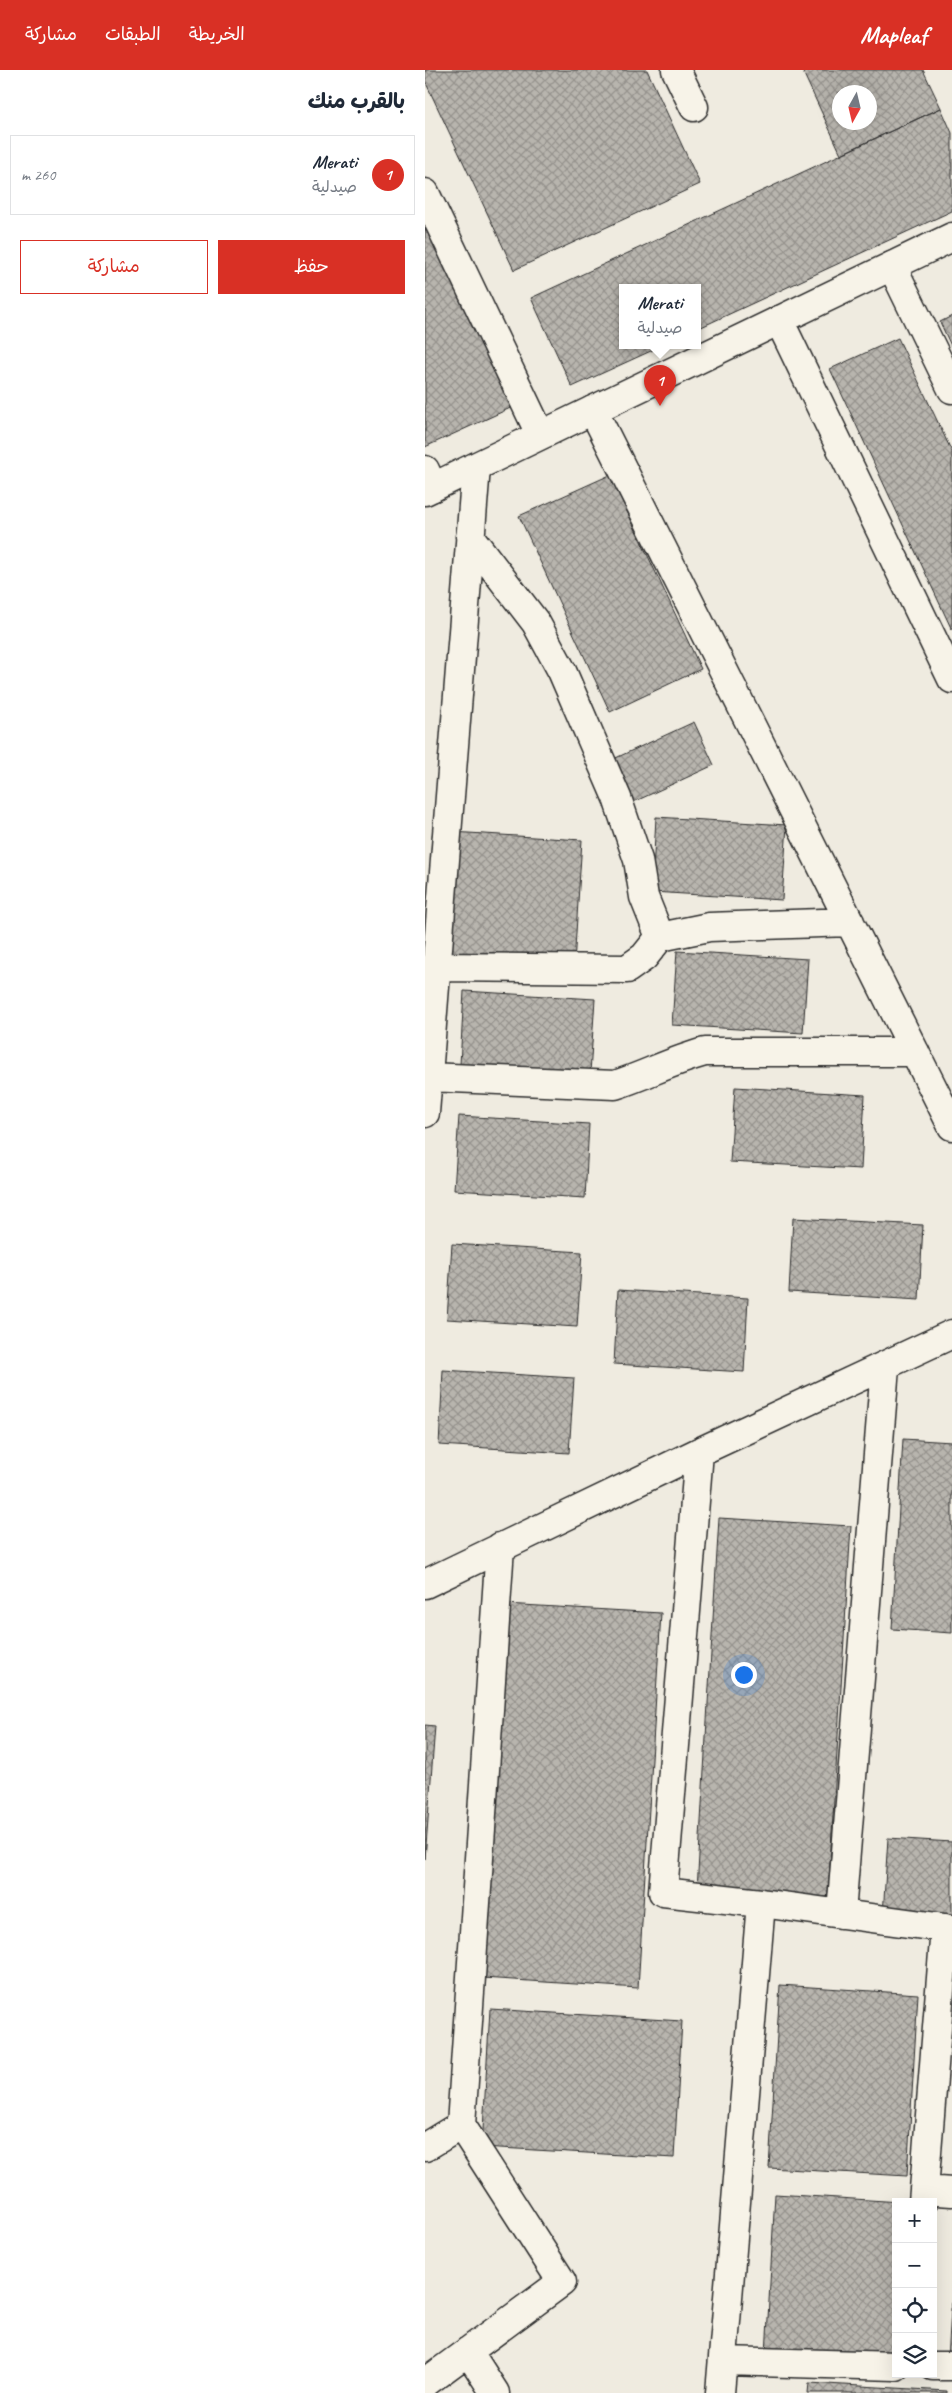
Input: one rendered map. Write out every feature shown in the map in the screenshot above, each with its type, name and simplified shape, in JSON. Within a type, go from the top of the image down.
[{"type":"street","points":[[676,70],[694,107]]},
{"type":"street","points":[[425,193],[540,434]]},
{"type":"street","points":[[428,483],[476,467],[540,434],[952,236]]},
{"type":"street","points":[[892,266],[952,390]]},
{"type":"street","points":[[779,320],[952,679]]},
{"type":"street","points":[[593,410],[952,1126]]},
{"type":"street","points":[[425,1113],[476,467]]},
{"type":"street","points":[[470,537],[536,623],[562,671],[617,798],[638,860],[644,896],[660,937]]},
{"type":"street","points":[[437,966],[627,969],[644,957],[660,937],[709,927],[850,922]]},
{"type":"street","points":[[428,1077],[615,1085],[643,1076],[674,1060],[705,1052],[915,1052]]},
{"type":"street","points":[[425,1584],[699,1452],[885,1367],[952,1334]]},
{"type":"street","points":[[841,1914],[885,1367]]},
{"type":"street","points":[[699,1452],[663,1892],[761,1902],[948,1929],[923,2196],[952,2192]]},
{"type":"street","points":[[425,2383],[562,2282],[461,2125],[500,1547]]},
{"type":"street","points":[[720,2393],[761,1902]]},
{"type":"street","points":[[425,2147],[461,2125]]},
{"type":"street","points":[[468,2351],[495,2393]]},
{"type":"street","points":[[723,2361],[892,2366]]},
{"type":"street","points":[[937,2366],[952,2366]]},
{"type":"building","points":[[425,70],[647,70],[700,184],[514,270],[425,81]]},
{"type":"building","points":[[802,70],[923,70],[941,108],[841,154]]},
{"type":"building","points":[[941,108],[952,133],[952,211],[701,327],[701,284],[619,284],[619,349],[655,349],[572,387],[531,298]]},
{"type":"building","points":[[425,207],[517,405],[425,447]]},
{"type":"building","points":[[952,316],[952,348],[940,322]]},
{"type":"building","points":[[898,338],[952,452],[952,630],[830,369]]},
{"type":"building","points":[[610,475],[701,669],[610,712],[519,516]]},
{"type":"building","points":[[694,722],[714,765],[627,805],[607,762]]},
{"type":"building","points":[[656,817],[787,825],[782,900],[652,892]]},
{"type":"building","points":[[452,832],[582,840],[574,964],[444,956]]},
{"type":"building","points":[[677,951],[808,959],[803,1033],[672,1025]]},
{"type":"building","points":[[464,991],[595,999],[590,1073],[460,1065]]},
{"type":"building","points":[[735,1087],[865,1095],[861,1169],[730,1162]]},
{"type":"building","points":[[459,1116],[589,1124],[585,1198],[454,1190]]},
{"type":"building","points":[[793,1218],[923,1225],[919,1300],[789,1292]]},
{"type":"building","points":[[452,1244],[582,1252],[577,1327],[447,1319]]},
{"type":"building","points":[[618,1290],[748,1298],[744,1372],[614,1364]]},
{"type":"building","points":[[443,1370],[574,1378],[569,1453],[439,1445]]},
{"type":"building","points":[[903,1439],[952,1442],[952,1633],[892,1629]]},
{"type":"building","points":[[719,1518],[851,1526],[828,1897],[697,1889]]},
{"type":"building","points":[[505,1604],[661,1613],[638,1988],[482,1978]]},
{"type":"building","points":[[425,1725],[435,1726],[425,1859]]},
{"type":"building","points":[[888,1838],[952,1842],[952,1920],[883,1915]]},
{"type":"building","points":[[780,1985],[918,1994],[907,2176],[769,2168]]},
{"type":"building","points":[[490,2009],[682,2021],[674,2158],[482,2147]]},
{"type":"building","points":[[775,2194],[892,2201],[892,2361],[766,2354]]},
{"type":"building","points":[[952,2293],[952,2360],[948,2360]]},
{"type":"building","points":[[809,2383],[947,2391],[947,2393],[808,2393]]},
{"type":"place","name":"Merati","points":[[660,406]]}]
